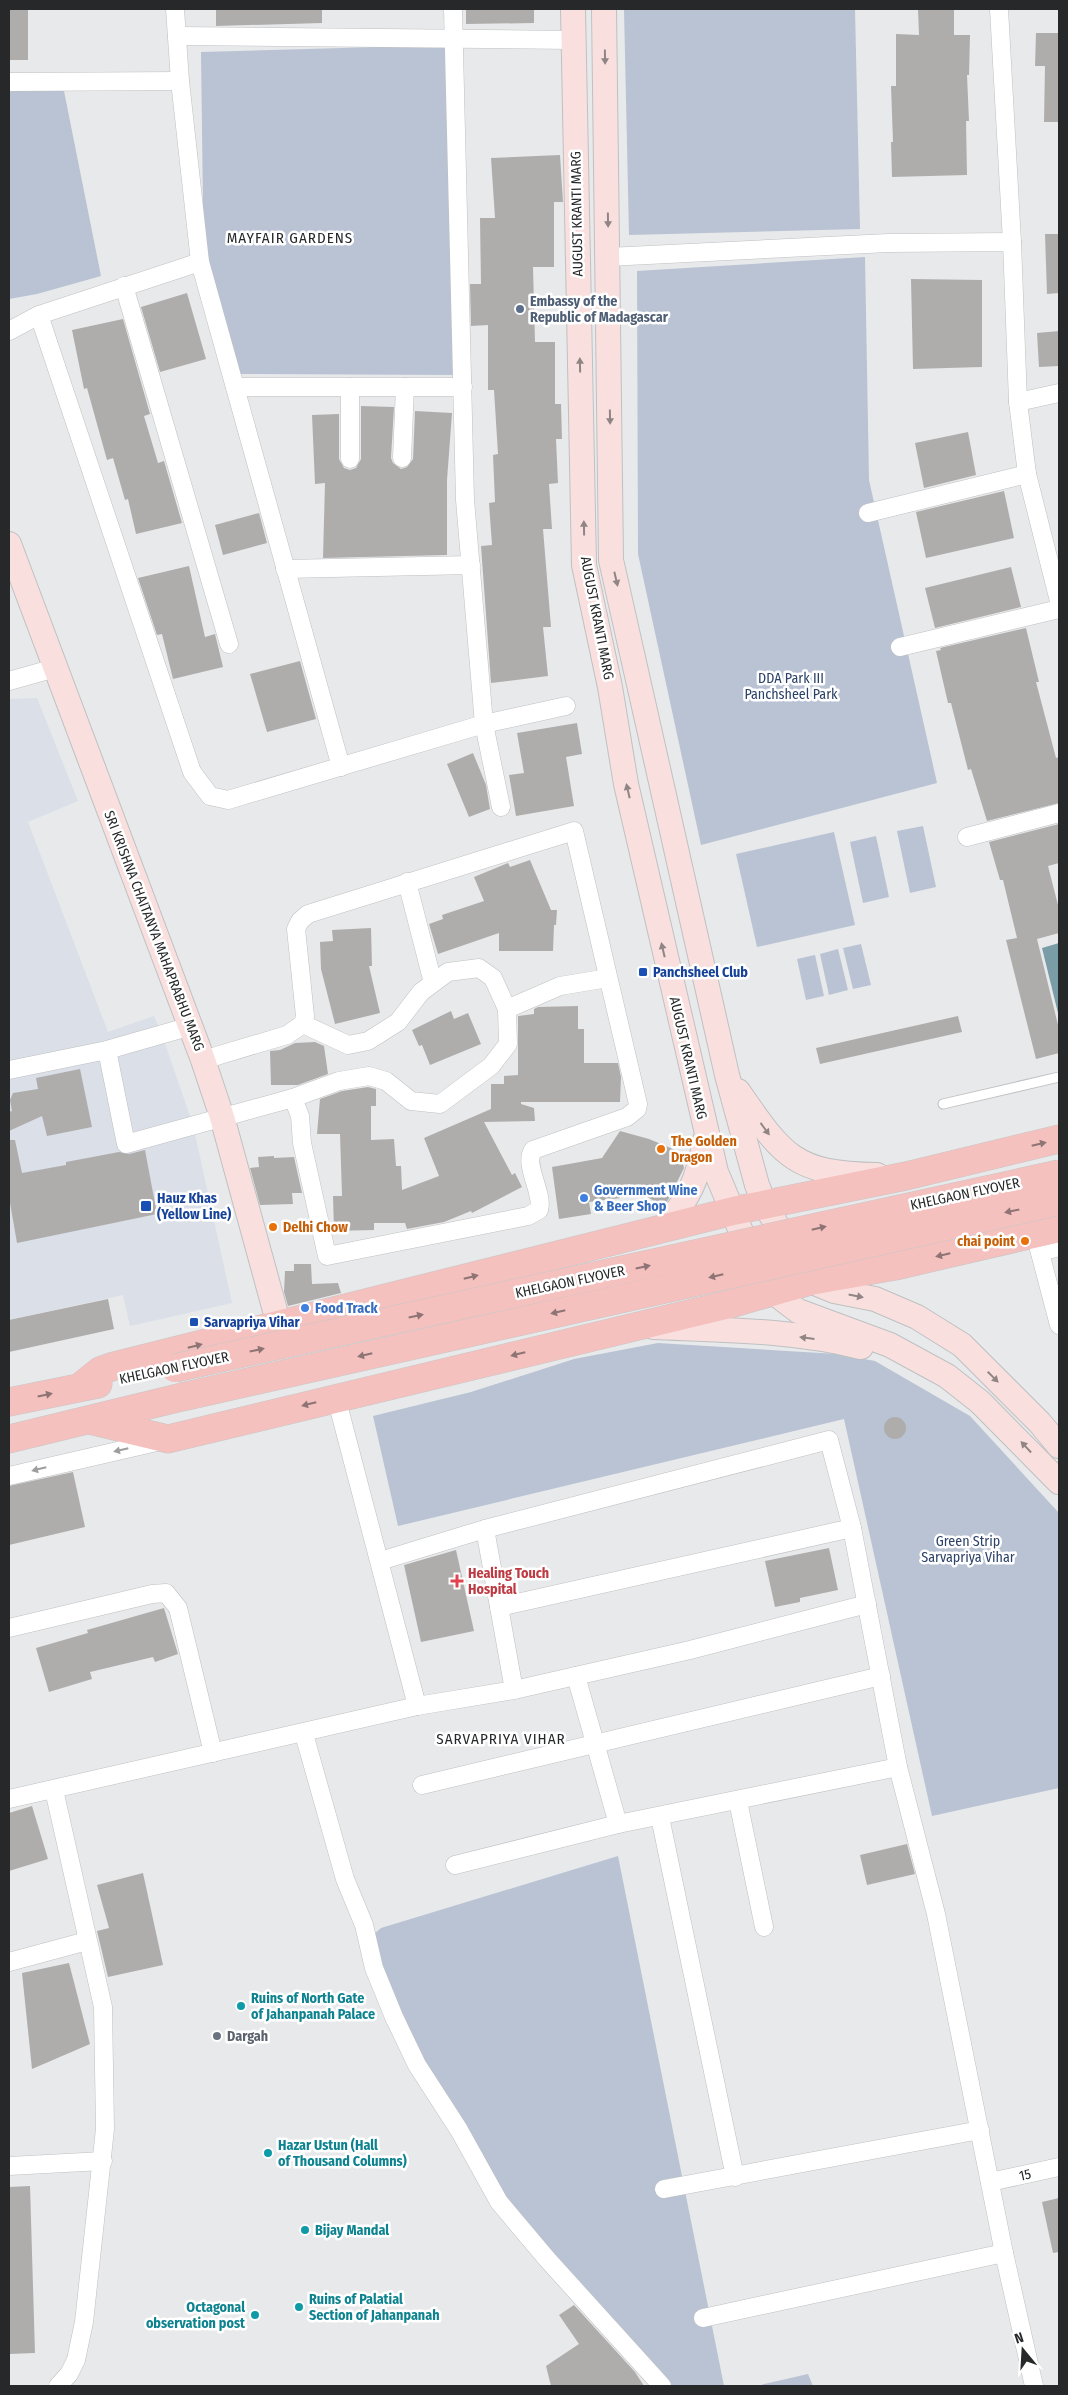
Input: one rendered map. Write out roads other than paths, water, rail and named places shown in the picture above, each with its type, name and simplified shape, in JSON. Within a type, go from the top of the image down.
[{"type":"main road","name":"AUGUST KRANTI MARG","points":[[573,9],[584,565],[610,687],[626,784],[706,1134],[716,1172],[753,1260],[773,1292]]},
{"type":"main road","name":"AUGUST KRANTI MARG","points":[[604,9],[611,560],[727,1075],[757,1185],[765,1205],[810,1281]]},
{"type":"main road","name":"SRI KRISHNA CHAITANYA MAHAPRABHU MARG","points":[[9,544],[203,1060],[222,1117],[279,1325]]},
{"type":"main road","points":[[727,1075],[768,1134],[789,1155],[804,1164],[817,1170],[834,1174],[906,1176]]},
{"type":"main road","points":[[663,1229],[689,1195],[700,1163],[706,1134]]},
{"type":"main road","points":[[80,1387],[100,1371],[114,1366],[733,1212],[906,1176],[1059,1139]]},
{"type":"main road","points":[[1000,1153],[985,1160],[973,1172],[967,1188],[968,1205],[974,1220],[987,1232],[1003,1238],[1039,1238]]},
{"type":"main road","name":"KHELGAON FLYOVER","points":[[9,1402],[175,1368],[1059,1174]]},
{"type":"main road","name":"KHELGAON FLYOVER","points":[[9,1440],[182,1397],[1059,1201]]},
{"type":"main road","points":[[89,1420],[168,1439],[336,1397],[634,1327],[810,1281],[1039,1238]]},
{"type":"main road","points":[[537,1260],[554,1260],[570,1266],[583,1277],[590,1293],[590,1310],[584,1326],[572,1338],[557,1345]]},
{"type":"main road","points":[[810,1281],[834,1291],[875,1299],[917,1317],[962,1345],[1040,1423],[1059,1446]]},
{"type":"main road","points":[[773,1292],[798,1311],[890,1345],[947,1376],[980,1402],[1059,1482]]},
{"type":"main road","points":[[634,1327],[754,1331],[841,1342],[923,1364]]},
{"type":"street","points":[[175,9],[180,81],[200,262],[341,767]]},
{"type":"street","points":[[453,9],[465,500],[484,724],[501,807]]},
{"type":"street","points":[[999,9],[1012,242],[1018,402],[1027,474],[1059,601]]},
{"type":"street","points":[[177,36],[573,40]]},
{"type":"street","points":[[9,82],[180,81]]},
{"type":"street","points":[[608,257],[888,243],[1012,242]]},
{"type":"street","points":[[9,331],[39,315],[200,262]]},
{"type":"street","points":[[124,286],[229,644]]},
{"type":"street","points":[[39,315],[192,772],[210,796],[228,800],[484,724],[566,706]]},
{"type":"street","points":[[235,387],[463,388]]},
{"type":"street","points":[[350,387],[350,459]]},
{"type":"street","points":[[402,458],[405,387]]},
{"type":"street","points":[[1018,402],[1059,393]]},
{"type":"street","points":[[868,512],[1027,474]]},
{"type":"street","points":[[285,569],[470,564]]},
{"type":"street","points":[[900,646],[1059,609]]},
{"type":"street","points":[[9,681],[56,668]]},
{"type":"street","points":[[967,837],[1059,813]]},
{"type":"street","points":[[203,1060],[287,1034],[303,1024],[305,1016],[296,929],[300,921],[316,910],[574,831],[638,1104],[637,1109],[627,1117],[532,1150],[530,1158],[540,1206],[538,1210],[528,1216],[327,1256],[302,1143],[300,1116],[293,1098]]},
{"type":"street","points":[[407,882],[433,983]]},
{"type":"street","points":[[107,1050],[126,1144],[293,1098],[339,1081],[369,1076],[386,1081],[411,1101],[440,1104],[491,1066],[508,1044],[507,1009],[493,978],[478,968],[448,972],[421,992],[398,1022],[368,1040],[348,1045],[303,1024]]},
{"type":"street","points":[[507,1009],[560,986],[608,978]]},
{"type":"street","points":[[9,1070],[107,1050],[191,1026]]},
{"type":"street","points":[[1039,1238],[1059,1247]]},
{"type":"street","points":[[1039,1238],[1059,1325]]},
{"type":"street","points":[[336,1397],[417,1706]]},
{"type":"street","points":[[9,1476],[168,1439]]},
{"type":"street","points":[[380,1561],[485,1529],[829,1440],[852,1528],[898,1767],[936,1914],[1004,2253],[1034,2386]]},
{"type":"street","points":[[499,1606],[852,1528]]},
{"type":"street","points":[[485,1529],[514,1690]]},
{"type":"street","points":[[9,1628],[152,1594],[166,1593],[178,1608],[213,1753]]},
{"type":"street","points":[[9,1799],[304,1734],[417,1706],[514,1690],[576,1676],[690,1650],[867,1604]]},
{"type":"street","points":[[576,1676],[618,1824]]},
{"type":"street","points":[[422,1785],[881,1676]]},
{"type":"street","points":[[304,1734],[345,1879],[364,1925],[374,1968],[394,2017],[417,2065],[459,2130],[499,2202],[662,2386]]},
{"type":"street","points":[[454,1865],[618,1824],[898,1767]]},
{"type":"street","points":[[54,1790],[103,2008],[105,2129],[84,2322],[76,2360],[58,2386]]},
{"type":"street","points":[[738,1801],[764,1927]]},
{"type":"street","points":[[660,1816],[734,2177]]},
{"type":"street","points":[[9,1962],[87,1941]]},
{"type":"street","points":[[664,2189],[980,2130]]},
{"type":"street","points":[[9,2166],[103,2160]]},
{"type":"street","name":"15","points":[[990,2182],[1059,2167]]},
{"type":"street","points":[[703,2318],[1004,2253]]},
{"type":"lane","points":[[944,1104],[1059,1077]]},
{"type":"place","name":"Embassy of the Republic of Madagascar","points":[[520,309]]},
{"type":"place","name":"Panchsheel Club","points":[[643,972]]},
{"type":"place","name":"The Golden Dragon","points":[[661,1149]]},
{"type":"place","name":"Government Wine & Beer Shop","points":[[584,1198]]},
{"type":"place","name":"Hauz Khas (Yellow Line)","points":[[146,1206]]},
{"type":"place","name":"Delhi Chow","points":[[273,1227]]},
{"type":"place","name":"chai point","points":[[1025,1241]]},
{"type":"place","name":"Food Track","points":[[305,1308]]},
{"type":"place","name":"Sarvapriya Vihar","points":[[194,1322]]},
{"type":"place","name":"Healing Touch Hospital","points":[[457,1581]]},
{"type":"place","name":"Ruins of North Gate of Jahanpanah Palace","points":[[241,2006]]},
{"type":"place","name":"Dargah","points":[[217,2036]]},
{"type":"place","name":"Hazar Ustun (Hall of Thousand Columns)","points":[[268,2153]]},
{"type":"place","name":"Bijay Mandal","points":[[305,2230]]},
{"type":"place","name":"Ruins of Palatial Section of Jahanpanah","points":[[299,2307]]},
{"type":"place","name":"Octagonal observation post","points":[[255,2315]]},
{"type":"district","name":"MAYFAIR GARDENS","points":[[290,238]]},
{"type":"district","name":"SARVAPRIYA VIHAR","points":[[501,1739]]},
{"type":"park label","name":"DDA Park III Panchsheel Park","points":[[791,686]]},
{"type":"park label","name":"Green Strip Sarvapriya Vihar","points":[[968,1549]]}]
